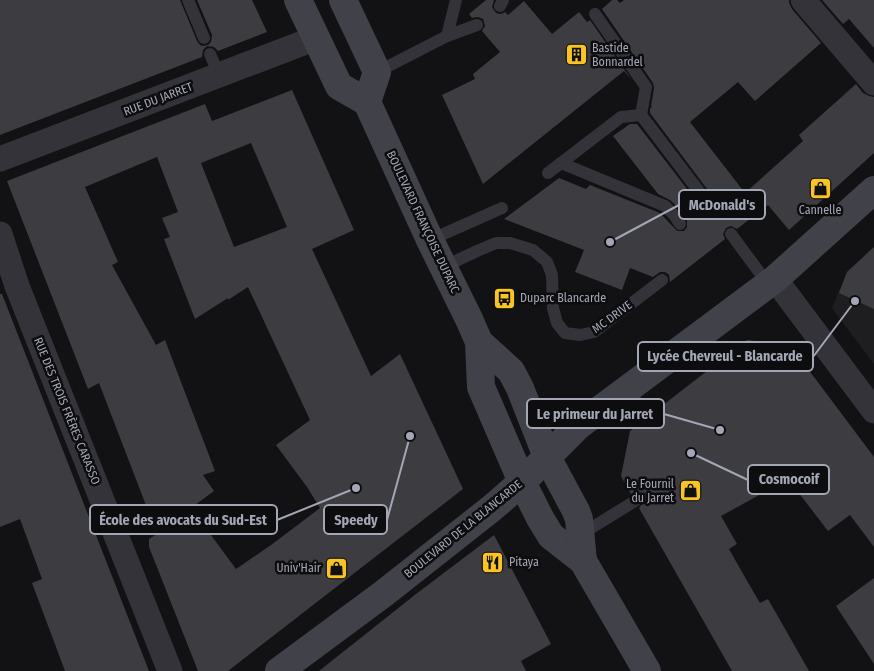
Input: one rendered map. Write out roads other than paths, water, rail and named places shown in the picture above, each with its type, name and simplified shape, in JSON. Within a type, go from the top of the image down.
[{"type":"main road","points":[[298,0],[339,86],[367,102],[377,72],[343,0]]},
{"type":"main road","name":"BOULEVARD FRANÇOISE DUPARC","points":[[367,102],[479,342],[481,386],[522,482],[551,536],[582,548]]},
{"type":"main road","name":"BOULEVARD DE LA BLANCARDE","points":[[279,671],[383,594],[492,508],[522,482],[578,426],[772,281],[874,190]]},
{"type":"main road","name":"BOULEVARD FRANÇOISE DUPARC","points":[[479,342],[511,371],[520,388],[547,457],[576,511],[579,519],[582,548],[648,671]]},
{"type":"street","points":[[803,0],[874,83]]},
{"type":"street","name":"RUE DU JARRET","points":[[0,159],[215,65],[316,38]]},
{"type":"street","name":"RUE DES TROIS FRÈRES CARASSO","points":[[0,234],[8,286],[170,671]]},
{"type":"street","points":[[772,281],[874,410]]},
{"type":"lane","points":[[188,0],[204,38]]},
{"type":"lane","points":[[447,36],[456,0]]},
{"type":"lane","points":[[595,14],[646,87],[641,115],[708,202]]},
{"type":"lane","points":[[377,72],[447,36],[477,25]]},
{"type":"lane","points":[[548,173],[621,117],[641,115]]},
{"type":"lane","points":[[561,163],[665,206],[680,224]]},
{"type":"lane","points":[[430,240],[502,208]]},
{"type":"lane","points":[[731,234],[772,281]]},
{"type":"lane","name":"MC DRIVE","points":[[443,266],[496,244],[510,243],[533,250],[547,262],[552,276],[553,308],[557,323],[565,332],[580,335],[594,332],[662,280]]},
{"type":"lane","points":[[628,388],[647,417]]},
{"type":"lane","points":[[582,548],[635,501]]},
{"type":"place","name":"Bastide Bonnardel","points":[[576,55]]},
{"type":"place","name":"Cannelle","points":[[820,189]]},
{"type":"place","name":"McDonald's","points":[[610,242]]},
{"type":"place","name":"Duparc Blancarde","points":[[504,298]]},
{"type":"place","name":"Lycée Chevreul - Blancarde","points":[[855,301]]},
{"type":"place","name":"Le primeur du Jarret","points":[[720,430]]},
{"type":"place","name":"Speedy","points":[[410,436]]},
{"type":"place","name":"Cosmocoif","points":[[691,453]]},
{"type":"place","name":"École des avocats du Sud-Est","points":[[356,488]]},
{"type":"place","name":"Le Fournil du Jarret","points":[[690,491]]},
{"type":"place","name":"Pitaya","points":[[493,562]]},
{"type":"place","name":"Univ'Hair","points":[[337,568]]}]
